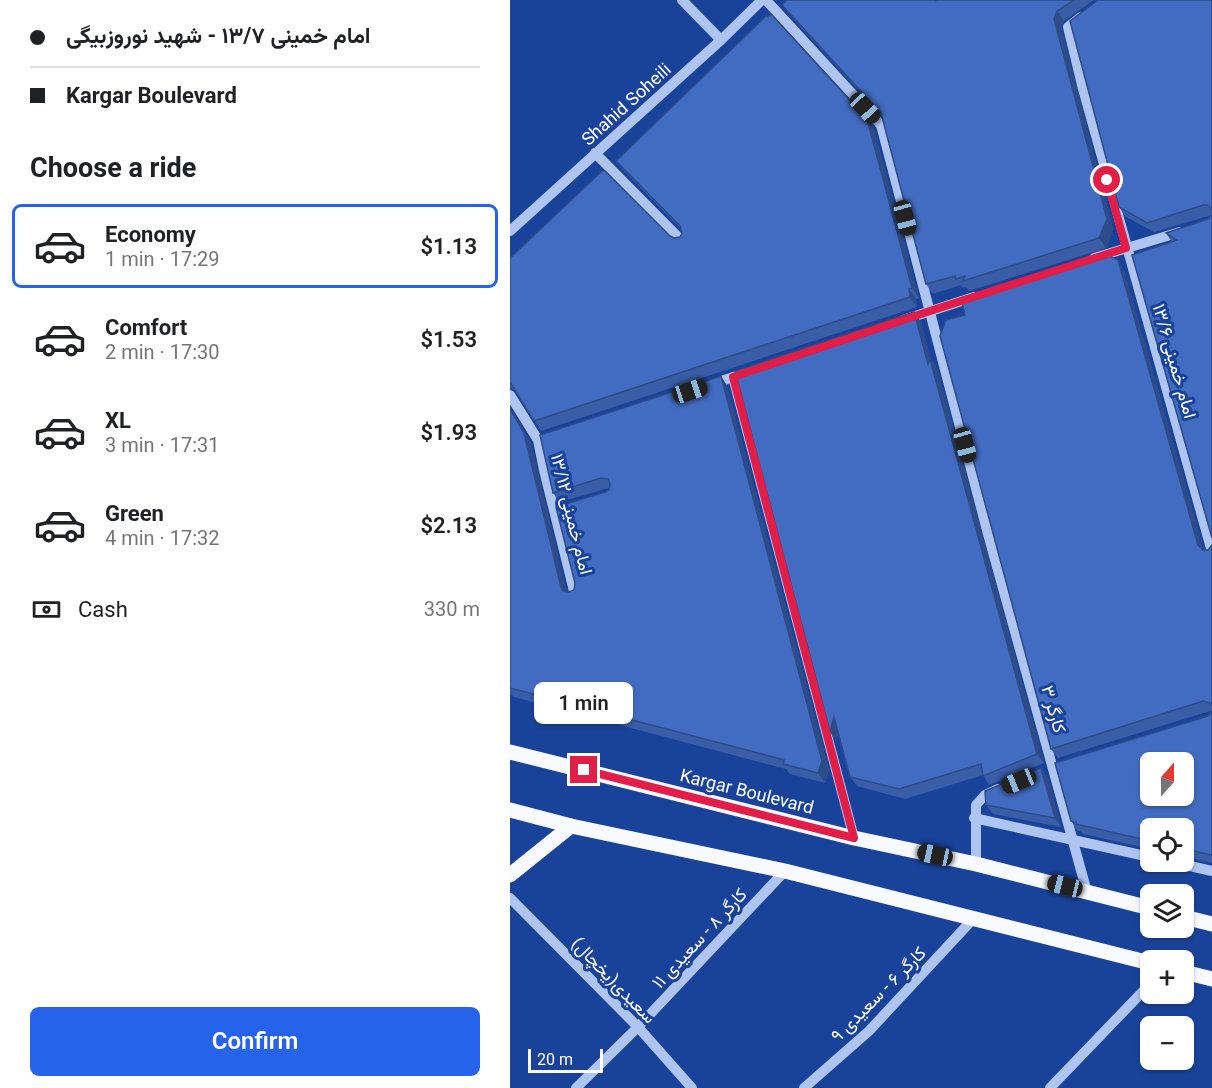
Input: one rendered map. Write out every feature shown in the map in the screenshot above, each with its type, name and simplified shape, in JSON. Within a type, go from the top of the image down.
[{"type":"main road","name":"Kargar Boulevard","points":[[512,751],[854,838],[976,864],[1140,905]]},
{"type":"main road","points":[[510,810],[571,826],[785,871],[1140,961]]},
{"type":"main road","points":[[510,875],[571,826]]},
{"type":"main road","points":[[1194,920],[1212,924]]},
{"type":"main road","points":[[1194,974],[1212,979]]},
{"type":"street","points":[[682,0],[721,40]]},
{"type":"street","name":"Shahid Soheili","points":[[512,226],[764,0]]},
{"type":"street","name":"کارگر ۳","points":[[764,0],[881,125],[1049,769],[1073,840],[1087,892]]},
{"type":"street","name":"امام خمینی ۱۳/۶","points":[[1087,13],[1068,27],[1126,248],[1212,552]]},
{"type":"street","points":[[595,153],[682,241]]},
{"type":"street","points":[[1082,262],[1190,229]]},
{"type":"street","points":[[897,322],[984,293]]},
{"type":"street","points":[[700,388],[755,370]]},
{"type":"street","points":[[733,377],[854,838]]},
{"type":"street","name":"امام خمینی ۱۳/۱۲","points":[[510,395],[543,439],[560,510],[575,595]]},
{"type":"street","points":[[1049,769],[1065,763]]},
{"type":"street","points":[[976,864],[974,818],[976,805],[985,795],[1004,787]]},
{"type":"street","points":[[974,818],[1140,855]]},
{"type":"street","points":[[1194,867],[1212,871]]},
{"type":"street","name":"کارگر ۸ - سعیدی ۱۱","points":[[576,1088],[638,1027],[785,871]]},
{"type":"street","name":"سعیدی(یخچال)","points":[[510,898],[638,1027],[692,1088]]},
{"type":"street","name":"کارگر ۶ - سعیدی ۹","points":[[804,1088],[868,1030],[973,919]]},
{"type":"street","points":[[1050,1088],[1140,994]]},
{"type":"building","points":[[787,0],[1074,0],[1057,11],[1054,19],[1107,219],[1099,238],[963,281],[965,276],[956,279],[955,276],[926,284],[881,113],[782,5]]},
{"type":"building","points":[[1098,0],[1212,0],[1212,210],[1208,205],[1203,205],[1147,223],[1119,207],[1070,21]]},
{"type":"building","points":[[771,14],[867,119],[912,288],[909,289],[910,297],[534,421],[510,382],[510,258],[602,171],[605,171],[670,236],[680,237],[682,233],[680,226],[616,161],[767,15],[768,17]]},
{"type":"building","points":[[1212,215],[1212,538],[1132,255],[1177,240],[1166,233],[1208,219]]},
{"type":"building","points":[[1103,253],[1118,260],[1198,545],[1203,550],[1208,550],[1212,545],[1212,706],[1203,701],[1051,749],[940,336],[946,320],[965,315],[961,298]]},
{"type":"building","points":[[914,312],[928,364],[930,359],[1037,754],[983,776],[981,764],[899,789],[850,777],[834,717],[830,732],[735,371]]},
{"type":"building","points":[[721,376],[822,761],[818,773],[783,764],[784,760],[510,688],[510,409],[524,433],[561,587],[563,591],[569,592],[574,590],[575,583],[556,507],[605,492],[609,490],[610,484],[608,479],[601,478],[553,493],[540,435]]},
{"type":"building","points":[[1212,710],[1212,855],[1194,851],[1194,818],[1140,818],[1140,839],[1071,821],[1055,763],[1208,716]]},
{"type":"building","points":[[1041,768],[1055,818],[986,805],[985,791]]},
{"type":"route","points":[[584,770],[854,838],[733,377],[1126,248],[1107,180]]}]
